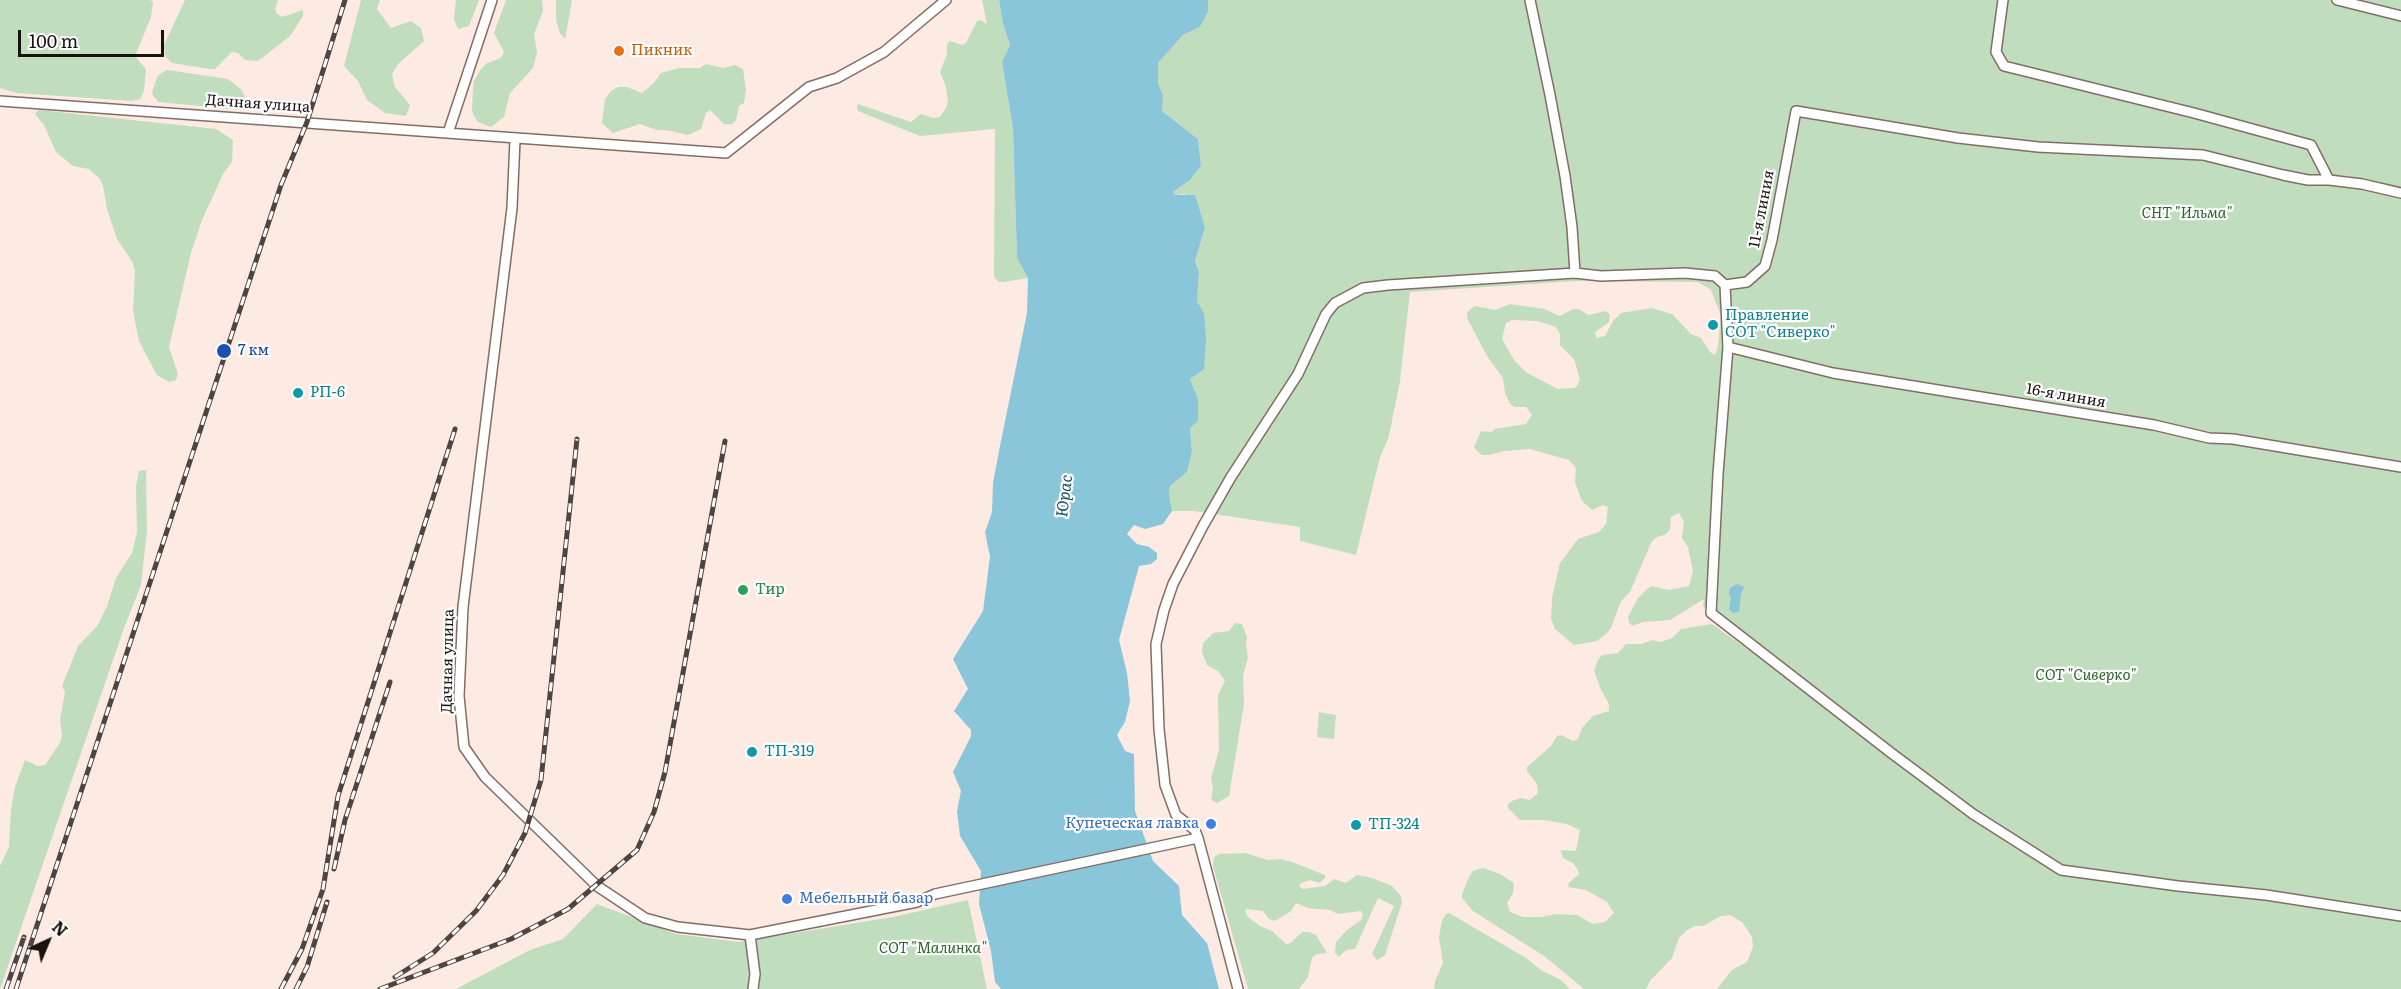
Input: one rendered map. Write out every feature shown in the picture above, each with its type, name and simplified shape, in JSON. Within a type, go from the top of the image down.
[{"type":"street","points":[[448,133],[492,0]]},
{"type":"street","name":"Дачная улица","points":[[0,101],[448,133],[514,140],[726,153],[809,87],[837,78],[884,52],[946,0]]},
{"type":"street","points":[[1530,0],[1564,176],[1572,226],[1575,273]]},
{"type":"street","points":[[2003,0],[1996,52],[2004,66],[2194,113],[2311,145],[2329,180],[2401,193]]},
{"type":"street","points":[[2337,0],[2401,16]]},
{"type":"street","name":"11-я линия","points":[[1725,285],[1747,282],[1765,266],[1796,111],[1958,138],[2027,146],[2203,155],[2291,177],[2329,180]]},
{"type":"street","name":"Дачная улица","points":[[514,140],[512,208],[463,607],[459,696],[464,747],[485,777],[597,886],[645,918],[678,927],[750,935],[916,902],[935,894],[1198,838]]},
{"type":"street","points":[[1238,989],[1198,838],[1195,830],[1176,815],[1165,785],[1159,729],[1156,644],[1173,584],[1231,477],[1298,374],[1326,314],[1335,303],[1363,288],[1575,273],[1601,276],[1685,273],[1715,276],[1725,285],[1728,347],[1718,474],[1711,613],[1964,807],[2061,870],[2266,895],[2401,916]]},
{"type":"street","name":"16-я линия","points":[[1728,347],[1833,373],[2154,425],[2209,438],[2233,439],[2401,467]]},
{"type":"street","points":[[750,935],[755,974],[753,989]]},
{"type":"green space","points":[[0,0],[150,0],[153,2],[151,17],[135,56],[146,69],[144,91],[140,99],[132,101],[17,93],[0,88]]},
{"type":"green space","points":[[185,0],[278,0],[275,9],[277,14],[282,17],[303,10],[303,16],[290,36],[257,61],[245,60],[238,53],[232,52],[215,69],[210,69],[172,63],[165,56],[164,45]]},
{"type":"green space","points":[[361,0],[380,0],[377,9],[391,28],[411,21],[421,28],[424,41],[398,64],[392,74],[395,87],[410,105],[406,116],[385,113],[367,100],[358,81],[344,66]]},
{"type":"green space","points":[[456,0],[479,0],[469,26],[458,29],[454,19]]},
{"type":"green space","points":[[506,0],[542,0],[543,11],[534,34],[537,52],[533,68],[510,93],[504,117],[491,127],[478,122],[474,116],[473,88],[481,69],[487,63],[501,58],[504,52],[494,33]]},
{"type":"green space","points":[[556,0],[572,0],[565,39],[560,33],[556,20]]},
{"type":"green space","points":[[982,0],[999,0],[1003,24],[1010,45],[1002,62],[1013,129],[1017,258],[1028,278],[1004,282],[999,282],[994,277],[995,129],[920,136],[858,111],[857,107],[858,104],[911,122],[921,114],[933,118],[940,117],[948,102],[946,87],[940,72],[947,54],[947,44],[950,41],[962,45],[966,43],[977,21],[981,20],[987,24]]},
{"type":"green space","points":[[1208,0],[2401,0],[2401,989],[1717,989],[1732,970],[1747,962],[1753,947],[1752,937],[1742,922],[1730,915],[1721,916],[1703,926],[1695,926],[1687,930],[1679,938],[1672,958],[1650,981],[1646,989],[1584,989],[1544,956],[1473,911],[1462,898],[1462,894],[1473,871],[1483,868],[1500,874],[1514,883],[1513,893],[1507,903],[1510,912],[1523,917],[1577,915],[1593,924],[1605,922],[1614,913],[1607,902],[1586,890],[1568,887],[1569,883],[1579,874],[1573,863],[1563,858],[1561,850],[1576,851],[1580,830],[1567,824],[1544,820],[1520,820],[1508,808],[1508,804],[1512,801],[1521,798],[1530,800],[1538,793],[1537,784],[1527,771],[1527,767],[1551,746],[1557,736],[1561,735],[1573,741],[1578,739],[1582,728],[1593,716],[1609,711],[1609,704],[1594,671],[1602,655],[1618,653],[1626,644],[1641,644],[1653,640],[1661,642],[1672,638],[1681,629],[1712,624],[1777,670],[1703,606],[1704,599],[1670,620],[1643,622],[1632,626],[1629,622],[1628,617],[1638,598],[1652,586],[1669,590],[1689,586],[1693,571],[1688,547],[1682,538],[1684,522],[1679,513],[1671,517],[1670,529],[1666,534],[1655,538],[1651,543],[1630,592],[1621,601],[1607,633],[1597,641],[1574,645],[1555,629],[1551,618],[1552,598],[1560,563],[1578,539],[1599,532],[1606,524],[1608,507],[1603,505],[1592,510],[1582,501],[1575,482],[1576,468],[1569,460],[1530,449],[1482,455],[1474,447],[1481,431],[1491,432],[1495,429],[1526,424],[1532,415],[1526,407],[1515,407],[1510,404],[1505,393],[1503,378],[1487,356],[1467,318],[1467,312],[1475,306],[1495,310],[1510,304],[1544,309],[1560,316],[1573,309],[1579,309],[1588,315],[1606,311],[1610,315],[1609,322],[1595,332],[1596,338],[1605,336],[1613,321],[1621,313],[1651,308],[1672,314],[1691,334],[1701,338],[1710,352],[1715,355],[1721,315],[1711,290],[1698,282],[1576,281],[1410,292],[1400,381],[1391,426],[1380,457],[1356,555],[1300,541],[1300,527],[1194,511],[1172,511],[1170,486],[1187,472],[1192,451],[1190,428],[1198,399],[1190,379],[1199,272],[1195,261],[1205,228],[1185,194],[1176,195],[1173,192],[1190,180],[1201,166],[1198,139],[1162,111],[1163,95],[1158,83],[1158,63],[1183,35],[1200,27],[1208,12]],"holes":[[[1512,320],[1537,321],[1556,327],[1560,334],[1560,345],[1574,359],[1580,379],[1574,388],[1558,389],[1527,373],[1514,360],[1502,339],[1506,323]]]},
{"type":"green space","points":[[706,64],[723,68],[735,65],[743,69],[746,90],[744,103],[739,106],[736,120],[732,124],[724,124],[710,110],[706,113],[701,129],[688,135],[657,130],[640,124],[613,133],[602,123],[605,99],[611,91],[618,87],[627,87],[642,93],[654,83],[661,73],[679,68],[700,68]]},
{"type":"green space","points":[[167,70],[228,79],[242,90],[249,108],[244,110],[158,102],[152,94],[153,89],[158,75]]},
{"type":"green space","points":[[39,110],[216,129],[233,140],[232,162],[223,174],[202,220],[191,253],[169,347],[178,374],[176,380],[169,382],[157,375],[139,341],[133,311],[135,271],[133,263],[117,239],[100,179],[89,169],[73,166],[56,152],[44,125],[35,114]]},
{"type":"green space","points":[[146,470],[147,531],[141,585],[124,628],[0,989],[0,866],[9,847],[15,787],[25,760],[38,766],[45,765],[60,743],[62,735],[60,720],[65,692],[62,686],[78,646],[98,625],[116,578],[132,553],[137,532],[136,486],[139,471]]},
{"type":"green space","points":[[1235,623],[1242,624],[1247,637],[1248,658],[1243,675],[1244,704],[1229,796],[1217,803],[1211,800],[1213,788],[1211,778],[1219,750],[1218,695],[1225,681],[1218,671],[1207,665],[1202,652],[1203,643],[1213,633],[1229,631]]},
{"type":"green space","points":[[1319,712],[1336,715],[1334,739],[1317,737]]},
{"type":"green space","points":[[1245,853],[1268,860],[1280,859],[1292,862],[1325,875],[1320,883],[1310,880],[1301,883],[1299,886],[1303,889],[1325,886],[1334,879],[1346,883],[1357,875],[1392,886],[1401,896],[1402,902],[1385,955],[1377,960],[1372,954],[1394,906],[1378,898],[1355,949],[1346,950],[1339,957],[1335,953],[1336,942],[1361,920],[1363,915],[1361,911],[1338,914],[1330,910],[1308,908],[1296,903],[1291,911],[1275,921],[1269,919],[1263,911],[1247,909],[1245,911],[1248,917],[1272,931],[1286,944],[1291,943],[1302,932],[1308,932],[1316,935],[1327,953],[1317,954],[1312,958],[1308,977],[1299,989],[1248,989],[1213,866],[1214,857],[1219,854]]},
{"type":"green space","name":"СОТ \"Малинка\"","points":[[968,900],[987,989],[456,989],[530,950],[563,939],[597,904],[676,934],[739,942],[893,917]]},
{"type":"green space","points":[[1449,913],[1526,958],[1541,970],[1561,980],[1570,989],[1434,989],[1443,963],[1439,937],[1442,921]]},
{"type":"water","name":"Юрас","points":[[999,0],[1208,0],[1208,12],[1200,27],[1183,35],[1158,63],[1158,83],[1163,95],[1162,111],[1198,139],[1201,166],[1190,180],[1173,192],[1176,195],[1195,195],[1205,228],[1195,261],[1199,272],[1197,302],[1204,313],[1206,339],[1204,369],[1190,379],[1198,399],[1198,421],[1190,428],[1192,451],[1187,472],[1170,486],[1172,511],[1163,524],[1145,529],[1134,525],[1127,534],[1137,544],[1149,547],[1157,553],[1157,559],[1151,564],[1139,566],[1119,640],[1127,673],[1130,701],[1125,722],[1117,735],[1125,751],[1134,754],[1135,811],[1153,861],[1179,886],[1182,915],[1207,943],[1219,989],[1001,989],[995,982],[991,951],[979,904],[981,871],[960,836],[957,811],[961,791],[953,772],[971,736],[971,730],[954,711],[968,689],[953,659],[983,611],[990,557],[985,532],[992,512],[993,483],[1027,313],[1028,278],[1017,258],[1013,129],[1002,62],[1010,45],[1003,24]]},
{"type":"water","points":[[1737,584],[1744,587],[1739,612],[1733,613],[1729,609],[1731,599],[1729,594],[1730,588]]},
{"type":"railway","points":[[16,989],[281,185],[307,122],[345,0]]},
{"type":"railway","points":[[281,989],[302,949],[323,889],[338,796],[455,429]]},
{"type":"railway","points":[[395,977],[433,953],[476,911],[503,875],[525,833],[541,780],[577,439]]},
{"type":"railway","points":[[380,989],[511,939],[568,909],[637,850],[654,812],[665,772],[725,441]]},
{"type":"railway","points":[[334,869],[345,820],[390,682]]},
{"type":"railway","points":[[296,989],[307,967],[327,902]]},
{"type":"railway","points":[[6,989],[24,937]]},
{"type":"place","name":"Пикник","points":[[619,51]]},
{"type":"place","name":"Правление СОТ \"Сиверко\"","points":[[1713,325]]},
{"type":"place","name":"7 км","points":[[224,351]]},
{"type":"place","name":"РП-6","points":[[298,393]]},
{"type":"place","name":"Тир","points":[[743,590]]},
{"type":"place","name":"ТП-319","points":[[752,752]]},
{"type":"place","name":"Купеческая лавка","points":[[1211,824]]},
{"type":"place","name":"ТП-324","points":[[1356,825]]},
{"type":"place","name":"Мебельный базар","points":[[787,899]]},
{"type":"park label","name":"СНТ \"Ильма\"","points":[[2187,214]]},
{"type":"park label","name":"СОТ \"Сиверко\"","points":[[2086,676]]}]
